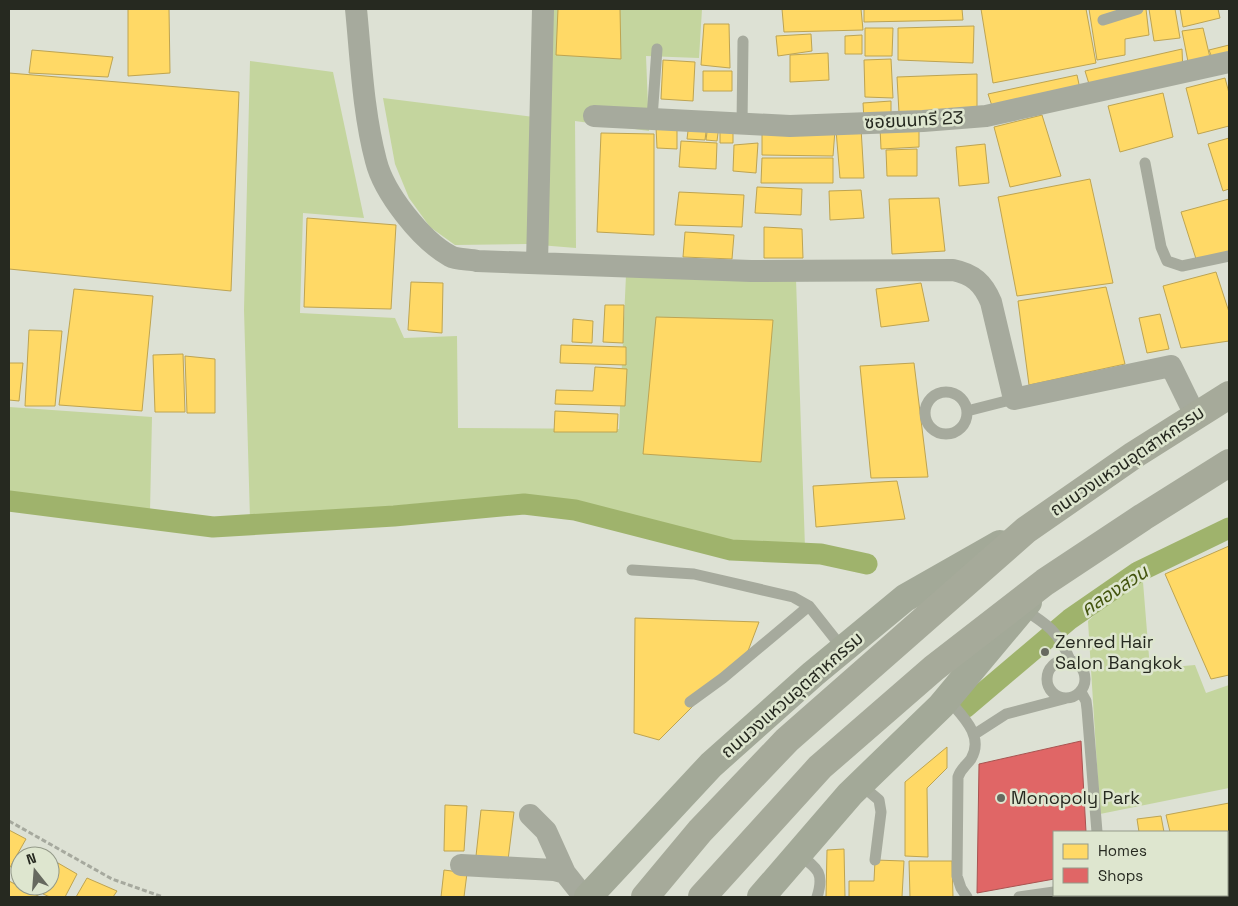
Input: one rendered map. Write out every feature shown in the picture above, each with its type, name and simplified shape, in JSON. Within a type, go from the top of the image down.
[{"type":"main road","name":"ถนนวงแหวนอุตสาหกรรม","points":[[588,897],[711,765],[843,649],[905,598],[1026,530],[1194,415],[1229,395]]},
{"type":"main road","points":[[702,897],[820,767],[934,668],[1045,582],[1229,463]]},
{"type":"main road","name":"ถนนวงแหวนอุตสาหกรรม","points":[[645,897],[700,831],[787,740],[1026,530]]},
{"type":"main road","points":[[761,897],[860,784],[947,698],[1045,582]]},
{"type":"street","points":[[356,9],[368,121],[376,163],[395,200],[417,229],[452,257],[477,261],[751,271],[953,270],[968,274],[986,289],[991,302],[1014,399],[1171,366],[1194,415]]},
{"type":"street","points":[[536,263],[543,9]]},
{"type":"street","name":"ซอยนนทรี 23","points":[[594,116],[790,126],[923,121],[986,116],[1229,62]]},
{"type":"street","points":[[530,814],[546,831],[564,873],[584,897]]},
{"type":"street","points":[[461,865],[554,870],[564,873]]},
{"type":"lane","points":[[1103,20],[1138,9]]},
{"type":"lane","points":[[742,125],[743,41]]},
{"type":"lane","points":[[652,118],[657,49]]},
{"type":"lane","points":[[1145,163],[1160,247],[1167,261],[1182,266],[1229,256]]},
{"type":"lane","points":[[967,411],[1014,399]]},
{"type":"lane","points":[[632,570],[694,574],[793,597],[809,606],[843,649]]},
{"type":"lane","points":[[690,702],[723,678],[809,606]]},
{"type":"lane","points":[[1023,608],[1054,630],[1064,644],[1070,660]]},
{"type":"lane","points":[[975,734],[1006,714],[1069,698],[1081,692],[1086,679],[1084,673],[1081,666],[1070,660],[1059,662],[1050,668],[1047,679],[1050,689],[1059,696],[1069,698]]},
{"type":"lane","points":[[1081,692],[1086,701],[1087,709],[1097,831]]},
{"type":"lane","points":[[947,698],[975,734],[975,746],[970,759],[961,768],[958,778],[957,876],[961,888],[968,897]]},
{"type":"lane","points":[[860,784],[879,800],[881,812],[875,860]]},
{"type":"lane","points":[[798,854],[816,868],[821,877],[817,897]]},
{"type":"lane","points":[[1019,897],[1053,892]]},
{"type":"path","points":[[9,821],[112,880],[163,897]]},
{"type":"green space","points":[[533,9],[702,9],[699,58],[646,56],[649,131],[575,121],[576,248],[527,244],[455,245],[430,227],[409,198],[395,164],[383,98],[534,117]]},
{"type":"green space","points":[[250,61],[333,72],[364,218],[303,213],[300,313],[395,318],[404,338],[457,336],[458,428],[619,429],[626,275],[796,279],[805,548],[742,546],[607,512],[536,499],[448,501],[250,519],[244,310]]},
{"type":"green space","points":[[9,407],[152,417],[150,512],[9,494]]},
{"type":"green space","points":[[1143,582],[1150,669],[1195,665],[1206,693],[1229,685],[1229,788],[1100,814],[1088,621],[1122,590]]},
{"type":"building: Homes","points":[[128,9],[169,9],[170,73],[128,76]]},
{"type":"building: Homes","points":[[558,9],[620,9],[621,59],[556,55]]},
{"type":"building: Homes","points":[[782,9],[861,9],[863,30],[784,32]]},
{"type":"building: Homes","points":[[864,9],[962,9],[963,20],[864,22]]},
{"type":"building: Homes","points":[[981,9],[1086,9],[1096,63],[993,83]]},
{"type":"building: Homes","points":[[1089,9],[1146,9],[1149,35],[1125,39],[1125,55],[1097,60]]},
{"type":"building: Homes","points":[[1149,9],[1175,9],[1180,38],[1154,41]]},
{"type":"building: Homes","points":[[1180,9],[1218,9],[1220,18],[1183,27]]},
{"type":"building: Homes","points":[[704,24],[729,24],[730,68],[701,65]]},
{"type":"building: Homes","points":[[974,26],[973,63],[898,60],[898,28]]},
{"type":"building: Homes","points":[[865,28],[893,28],[892,56],[865,56]]},
{"type":"building: Homes","points":[[1203,28],[1212,66],[1190,72],[1182,31]]},
{"type":"building: Homes","points":[[811,34],[812,51],[778,56],[776,36]]},
{"type":"building: Homes","points":[[862,35],[862,54],[845,54],[845,36]]},
{"type":"building: Homes","points":[[1229,45],[1229,59],[1214,63],[1209,50]]},
{"type":"building: Homes","points":[[1182,49],[1183,73],[1094,100],[1085,71]]},
{"type":"building: Homes","points":[[32,50],[113,57],[108,77],[29,73]]},
{"type":"building: Homes","points":[[828,53],[829,80],[790,82],[790,55]]},
{"type":"building: Homes","points":[[891,59],[893,98],[865,97],[864,60]]},
{"type":"building: Homes","points":[[663,60],[695,62],[693,101],[661,99]]},
{"type":"building: Homes","points":[[703,71],[732,71],[732,91],[703,91]]},
{"type":"building: Homes","points":[[9,73],[239,92],[231,291],[9,269]]},
{"type":"building: Homes","points":[[977,74],[977,107],[899,113],[897,77]]},
{"type":"building: Homes","points":[[1077,75],[1083,103],[997,121],[988,94]]},
{"type":"building: Homes","points":[[1225,78],[1229,93],[1229,126],[1198,134],[1186,88]]},
{"type":"building: Homes","points":[[1163,93],[1173,137],[1120,152],[1108,106]]},
{"type":"building: Homes","points":[[891,101],[891,119],[864,120],[863,103]]},
{"type":"building: Homes","points":[[1042,115],[1061,176],[1010,187],[994,127]]},
{"type":"building: Homes","points":[[689,123],[707,124],[705,140],[687,139]]},
{"type":"building: Homes","points":[[708,124],[719,125],[717,141],[706,140]]},
{"type":"building: Homes","points":[[733,126],[733,143],[720,143],[720,127]]},
{"type":"building: Homes","points":[[919,126],[919,147],[881,149],[880,127]]},
{"type":"building: Homes","points":[[656,127],[677,127],[677,149],[657,148]]},
{"type":"building: Homes","points":[[861,128],[864,178],[840,178],[836,130]]},
{"type":"building: Homes","points":[[835,130],[833,156],[762,155],[762,131]]},
{"type":"building: Homes","points":[[601,133],[654,134],[654,235],[597,232]]},
{"type":"building: Homes","points":[[1229,138],[1229,189],[1223,191],[1208,144]]},
{"type":"building: Homes","points":[[681,141],[717,143],[716,169],[679,167]]},
{"type":"building: Homes","points":[[758,143],[756,173],[733,171],[734,145]]},
{"type":"building: Homes","points":[[985,144],[989,183],[959,186],[956,147]]},
{"type":"building: Homes","points":[[917,149],[917,176],[887,176],[886,150]]},
{"type":"building: Homes","points":[[762,158],[833,158],[833,183],[761,183]]},
{"type":"building: Homes","points":[[1090,179],[1113,283],[1017,296],[998,197]]},
{"type":"building: Homes","points":[[757,187],[802,189],[801,215],[755,213]]},
{"type":"building: Homes","points":[[861,190],[864,218],[830,220],[829,191]]},
{"type":"building: Homes","points":[[679,192],[744,195],[742,227],[675,225]]},
{"type":"building: Homes","points":[[939,198],[945,251],[892,254],[889,199]]},
{"type":"building: Homes","points":[[1229,199],[1229,254],[1197,262],[1181,212]]},
{"type":"building: Homes","points":[[307,218],[396,225],[391,309],[304,307]]},
{"type":"building: Homes","points":[[764,227],[802,229],[803,258],[764,258]]},
{"type":"building: Homes","points":[[685,232],[734,235],[732,259],[683,257]]},
{"type":"building: Homes","points":[[1216,272],[1229,312],[1229,341],[1181,348],[1163,286]]},
{"type":"building: Homes","points":[[411,282],[443,283],[442,333],[408,330]]},
{"type":"building: Homes","points":[[921,283],[929,321],[881,327],[876,289]]},
{"type":"building: Homes","points":[[1106,287],[1125,364],[1029,385],[1018,301]]},
{"type":"building: Homes","points":[[74,289],[153,296],[142,411],[59,405]]},
{"type":"building: Homes","points":[[605,305],[624,305],[623,343],[603,342]]},
{"type":"building: Homes","points":[[1160,314],[1169,349],[1147,353],[1139,318]]},
{"type":"building: Homes","points":[[656,317],[773,320],[761,462],[643,454]]},
{"type":"building: Homes","points":[[573,319],[593,321],[592,343],[572,342]]},
{"type":"building: Homes","points":[[29,330],[62,331],[55,406],[25,406]]},
{"type":"building: Homes","points":[[561,345],[626,347],[626,365],[560,363]]},
{"type":"building: Homes","points":[[183,354],[185,412],[155,412],[153,355]]},
{"type":"building: Homes","points":[[185,356],[215,359],[215,413],[187,413]]},
{"type":"building: Homes","points":[[9,363],[23,363],[19,401],[9,400]]},
{"type":"building: Homes","points":[[914,363],[928,477],[871,478],[860,366]]},
{"type":"building: Homes","points":[[595,367],[627,369],[625,406],[555,404],[556,390],[593,391]]},
{"type":"building: Homes","points":[[555,411],[618,414],[617,432],[554,432]]},
{"type":"building: Homes","points":[[897,481],[905,519],[816,527],[813,486]]},
{"type":"building: Homes","points":[[1229,546],[1229,675],[1211,679],[1165,574]]},
{"type":"building: Homes","points":[[635,618],[759,622],[748,651],[659,740],[634,733]]},
{"type":"building: Homes","points":[[947,747],[947,768],[927,788],[928,857],[905,856],[905,782]]},
{"type":"building: Homes","points":[[1229,803],[1229,842],[1228,831],[1170,831],[1166,815]]},
{"type":"building: Homes","points":[[445,805],[467,806],[464,851],[444,851]]},
{"type":"building: Homes","points":[[481,810],[514,812],[508,860],[476,856]]},
{"type":"building: Homes","points":[[1161,816],[1164,831],[1139,831],[1137,819]]},
{"type":"building: Homes","points":[[9,830],[26,839],[22,846],[10,846],[9,869]]},
{"type":"building: Homes","points":[[844,849],[845,897],[826,897],[827,850]]},
{"type":"building: Homes","points":[[875,860],[904,861],[902,897],[849,897],[849,881],[874,881]]},
{"type":"building: Homes","points":[[909,861],[952,861],[953,897],[910,897]]},
{"type":"building: Homes","points":[[60,864],[77,874],[65,897],[48,896],[60,896]]},
{"type":"building: Homes","points":[[444,870],[467,873],[464,897],[441,897]]},
{"type":"building: Homes","points":[[87,878],[117,891],[113,897],[76,897]]},
{"type":"building: Homes","points":[[1229,880],[1229,897],[1177,897],[1228,896]]},
{"type":"building: Homes","points":[[9,881],[10,896],[40,897],[9,897]]},
{"type":"building: Shops","points":[[1081,741],[1086,831],[1053,831],[1053,879],[977,893],[979,764]]},
{"type":"waterway","points":[[9,501],[213,527],[394,516],[524,504],[575,510],[731,550],[821,554],[867,564]]},
{"type":"waterway","name":"คลองสวน","points":[[965,708],[1070,619],[1138,572],[1229,528]]},
{"type":"place","name":"Zenred Hair Salon Bangkok","points":[[1045,652]]},
{"type":"place","name":"Monopoly Park","points":[[1001,798]]}]
